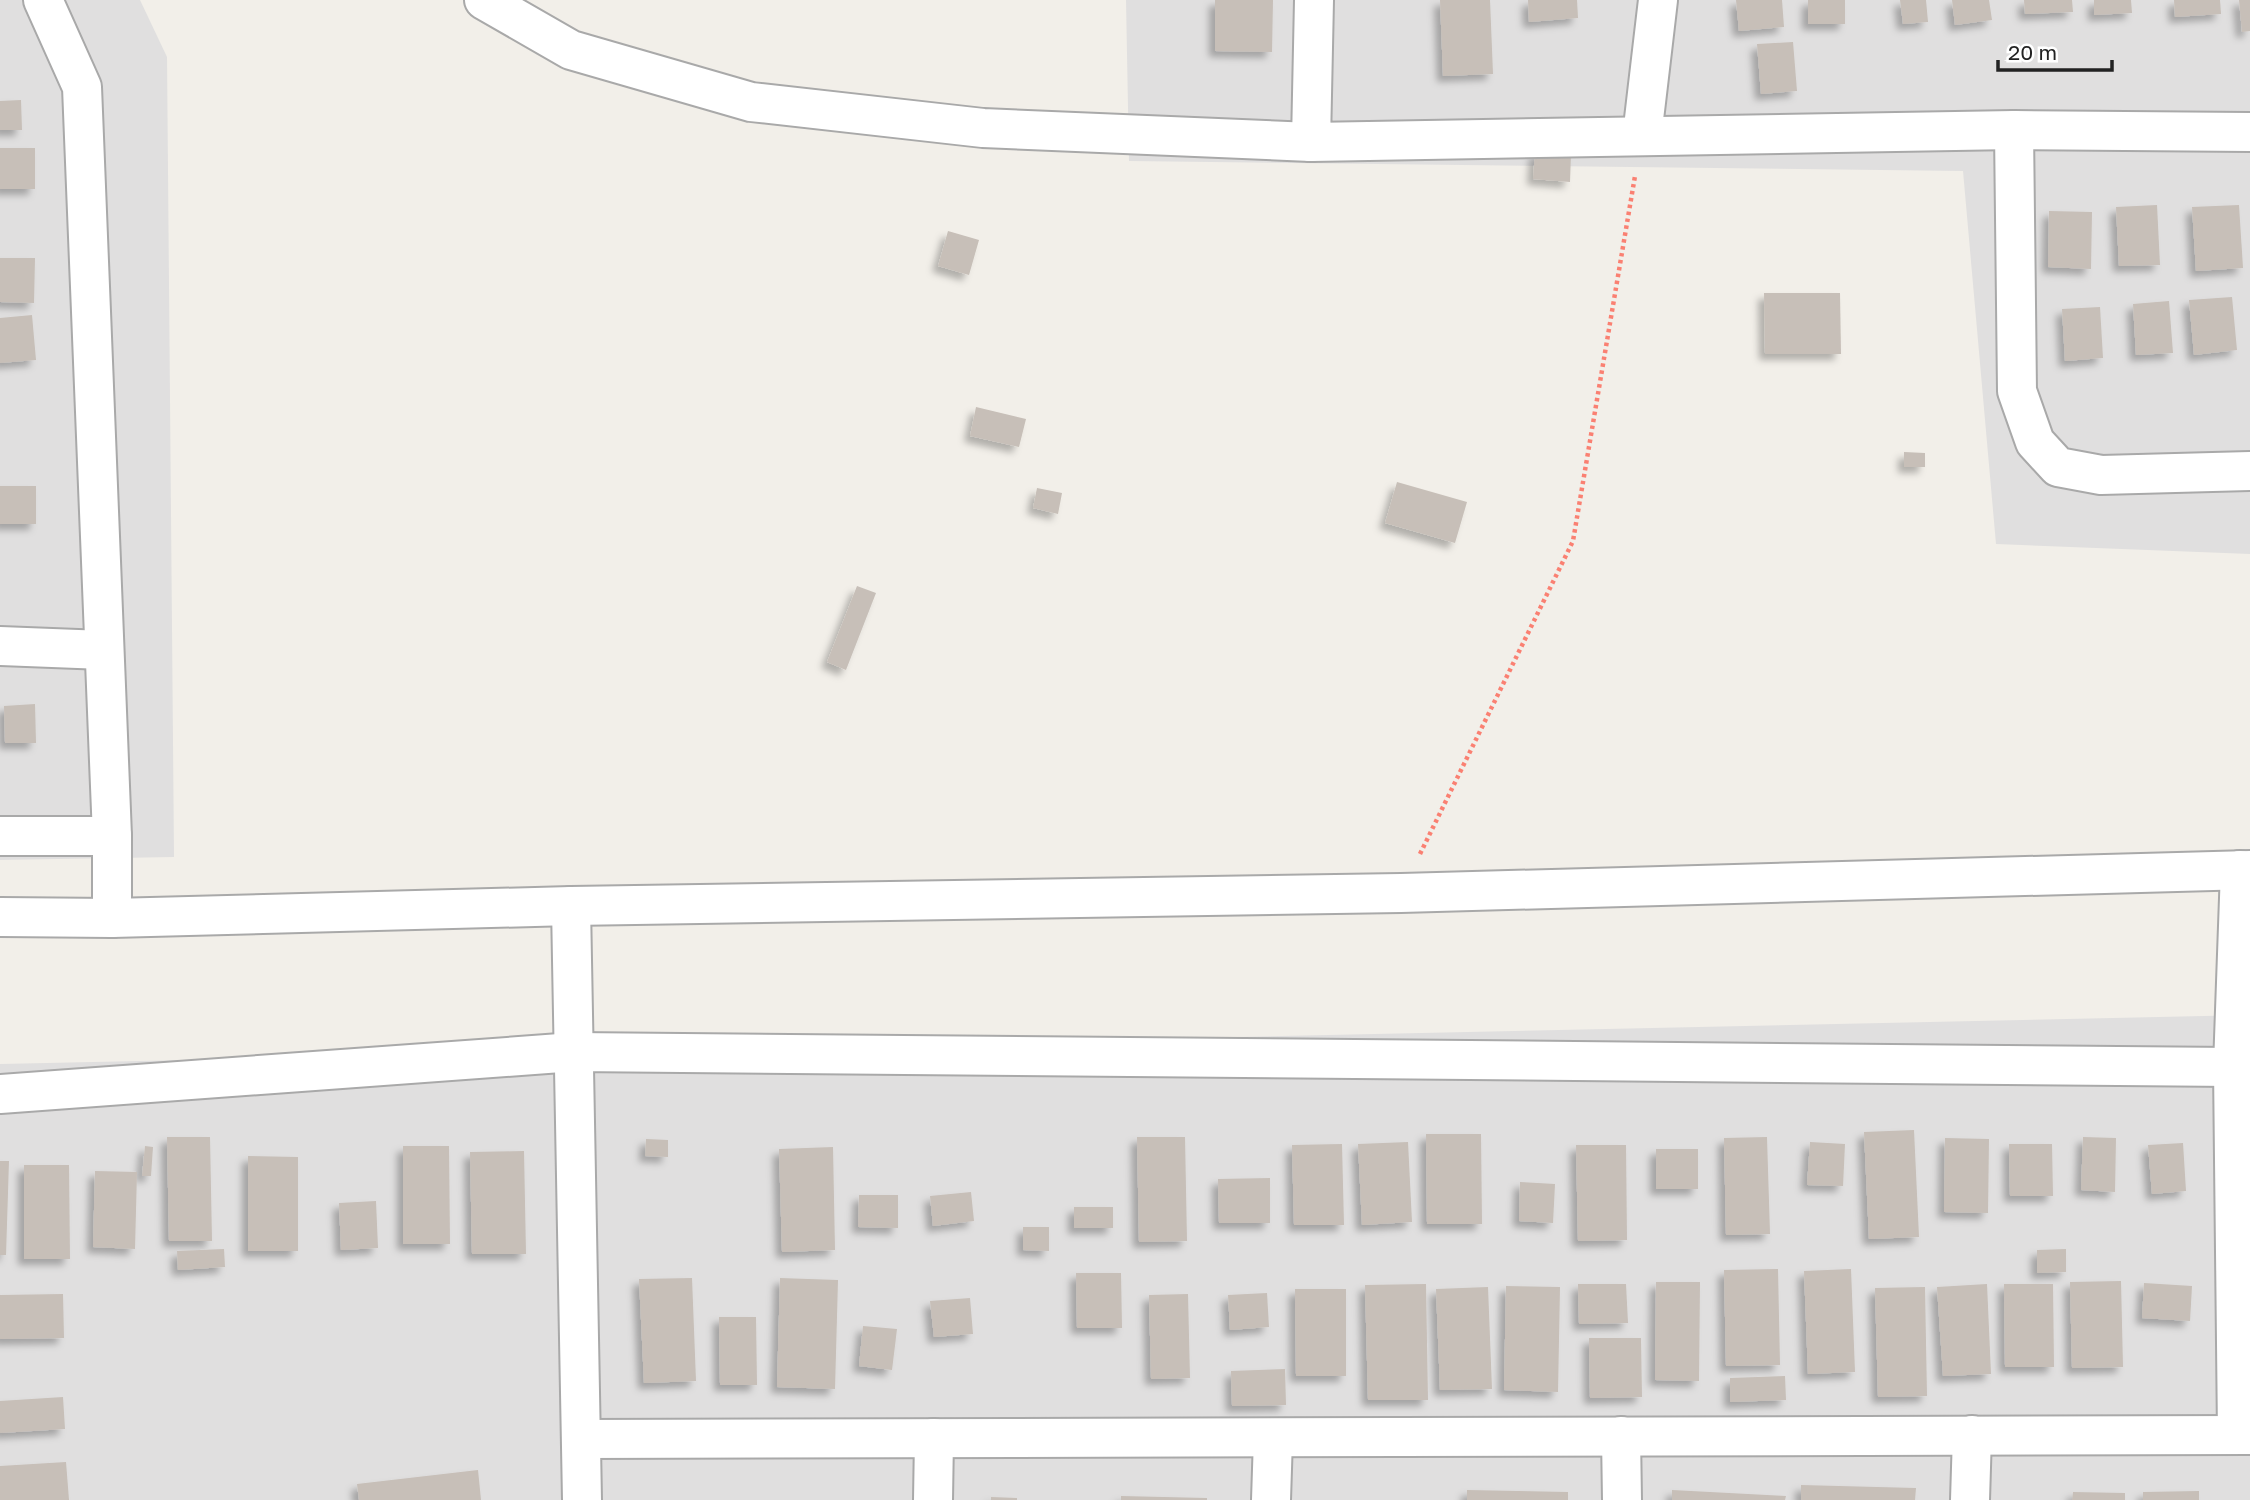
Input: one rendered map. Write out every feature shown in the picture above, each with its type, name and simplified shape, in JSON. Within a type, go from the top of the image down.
[{"type":"street","points":[[43,0],[82,87],[113,836],[112,918]]},
{"type":"street","points":[[484,0],[571,50],[751,102],[984,128],[1311,142],[2014,130],[2250,132]]},
{"type":"street","points":[[1311,142],[1314,0]]},
{"type":"street","points":[[1642,136],[1658,0]]},
{"type":"street","points":[[2014,130],[2017,391],[2035,442],[2058,467],[2101,475],[2250,471]]},
{"type":"street","points":[[0,646],[104,650]]},
{"type":"street","points":[[0,836],[113,836]]},
{"type":"street","points":[[0,917],[112,918],[571,906],[1401,893],[2245,870],[2233,1067],[2244,1435],[581,1439]]},
{"type":"street","points":[[571,906],[582,1500]]},
{"type":"street","points":[[0,1094],[574,1052],[2233,1067]]},
{"type":"street","points":[[1970,1500],[1972,1435]]},
{"type":"street","points":[[1621,1436],[1622,1500]]},
{"type":"street","points":[[933,1500],[934,1438]]},
{"type":"street","points":[[1271,1500],[1273,1438]]},
{"type":"path","points":[[1401,893],[1573,541],[1642,136]]},
{"type":"shaded area","points":[[0,0],[140,0],[167,57],[174,857],[0,860]]},
{"type":"shaded area","points":[[1126,0],[2250,0],[2250,554],[1996,544],[1963,171],[1129,161]]},
{"type":"shaded area","points":[[2250,1015],[2250,1500],[0,1500],[0,1064]]},
{"type":"building","points":[[1215,0],[1273,0],[1272,52],[1215,51]]},
{"type":"building","points":[[1440,0],[1490,0],[1493,74],[1443,76]]},
{"type":"building","points":[[1528,0],[1577,0],[1578,18],[1529,22]]},
{"type":"building","points":[[1736,0],[1782,0],[1784,27],[1739,31]]},
{"type":"building","points":[[1808,0],[1845,0],[1845,24],[1808,24]]},
{"type":"building","points":[[1900,0],[1926,0],[1928,22],[1903,24]]},
{"type":"building","points":[[1952,0],[1989,0],[1992,20],[1955,25]]},
{"type":"building","points":[[2024,0],[2072,0],[2073,12],[2025,14]]},
{"type":"building","points":[[2094,0],[2131,0],[2132,13],[2094,15]]},
{"type":"building","points":[[2174,0],[2220,0],[2221,14],[2175,17]]},
{"type":"building","points":[[2239,0],[2250,0],[2250,31],[2242,32]]},
{"type":"building","points":[[1793,42],[1797,91],[1761,94],[1757,44]]},
{"type":"building","points":[[21,100],[22,130],[0,130],[0,101]]},
{"type":"building","points":[[0,148],[35,148],[35,189],[0,189]]},
{"type":"building","points":[[1535,151],[1571,154],[1570,182],[1533,179]]},
{"type":"building","points":[[2157,205],[2160,265],[2119,266],[2116,207]]},
{"type":"building","points":[[2239,205],[2243,268],[2196,271],[2192,207]]},
{"type":"building","points":[[2049,211],[2092,212],[2091,269],[2048,267]]},
{"type":"building","points":[[948,231],[979,240],[969,275],[938,266]]},
{"type":"building","points":[[0,258],[35,258],[34,303],[0,302]]},
{"type":"building","points":[[1764,293],[1840,293],[1841,354],[1765,354]]},
{"type":"building","points":[[2232,297],[2237,350],[2194,355],[2189,300]]},
{"type":"building","points":[[2169,301],[2173,353],[2136,355],[2133,304]]},
{"type":"building","points":[[2100,307],[2103,358],[2065,361],[2062,309]]},
{"type":"building","points":[[32,315],[36,360],[0,363],[0,318]]},
{"type":"building","points":[[976,407],[1026,419],[1019,447],[970,436]]},
{"type":"building","points":[[1904,452],[1925,453],[1925,467],[1904,467]]},
{"type":"building","points":[[1397,482],[1467,502],[1455,543],[1385,523]]},
{"type":"building","points":[[0,486],[36,486],[36,524],[0,524]]},
{"type":"building","points":[[1037,488],[1062,493],[1058,514],[1033,508]]},
{"type":"building","points":[[857,586],[876,593],[846,670],[827,662]]},
{"type":"building","points":[[35,704],[36,743],[5,743],[4,706]]},
{"type":"building","points":[[1914,1130],[1919,1237],[1869,1239],[1864,1132]]},
{"type":"building","points":[[1426,1134],[1481,1134],[1482,1224],[1427,1224]]},
{"type":"building","points":[[167,1137],[210,1137],[212,1241],[169,1241]]},
{"type":"building","points":[[1137,1137],[1185,1137],[1187,1241],[1139,1242]]},
{"type":"building","points":[[1767,1137],[1770,1234],[1726,1235],[1724,1138]]},
{"type":"building","points":[[2083,1137],[2116,1138],[2115,1192],[2081,1190]]},
{"type":"building","points":[[1945,1138],[1989,1139],[1988,1213],[1944,1212]]},
{"type":"building","points":[[646,1139],[668,1140],[668,1157],[645,1156]]},
{"type":"building","points":[[1408,1142],[1412,1222],[1362,1225],[1358,1144]]},
{"type":"building","points":[[1810,1142],[1845,1144],[1843,1186],[1807,1185]]},
{"type":"building","points":[[2183,1143],[2186,1191],[2152,1194],[2148,1145]]},
{"type":"building","points":[[1342,1144],[1344,1225],[1294,1225],[1292,1145]]},
{"type":"building","points":[[2009,1144],[2052,1144],[2053,1196],[2010,1196]]},
{"type":"building","points":[[1576,1145],[1626,1145],[1627,1240],[1578,1241]]},
{"type":"building","points":[[145,1146],[153,1147],[151,1176],[142,1176]]},
{"type":"building","points":[[403,1146],[449,1146],[450,1244],[403,1244]]},
{"type":"building","points":[[833,1147],[835,1250],[782,1252],[779,1149]]},
{"type":"building","points":[[1656,1149],[1698,1149],[1698,1189],[1656,1189]]},
{"type":"building","points":[[524,1151],[526,1254],[472,1254],[470,1152]]},
{"type":"building","points":[[248,1156],[298,1157],[298,1251],[248,1251]]},
{"type":"building","points":[[0,1161],[9,1161],[6,1255],[0,1255]]},
{"type":"building","points":[[24,1165],[69,1165],[70,1259],[24,1259]]},
{"type":"building","points":[[95,1171],[137,1172],[135,1249],[93,1247]]},
{"type":"building","points":[[1270,1178],[1270,1223],[1219,1223],[1218,1179]]},
{"type":"building","points":[[1520,1182],[1555,1184],[1553,1223],[1519,1221]]},
{"type":"building","points":[[971,1192],[974,1221],[933,1226],[930,1196]]},
{"type":"building","points":[[859,1195],[898,1195],[898,1228],[858,1227]]},
{"type":"building","points":[[376,1201],[378,1248],[341,1250],[339,1203]]},
{"type":"building","points":[[1074,1207],[1113,1207],[1113,1228],[1074,1228]]},
{"type":"building","points":[[1023,1227],[1049,1227],[1049,1251],[1023,1250]]},
{"type":"building","points":[[224,1249],[225,1267],[178,1270],[177,1251]]},
{"type":"building","points":[[2066,1249],[2066,1272],[2037,1273],[2037,1250]]},
{"type":"building","points":[[1778,1269],[1780,1365],[1726,1366],[1724,1270]]},
{"type":"building","points":[[1851,1269],[1855,1372],[1808,1374],[1804,1271]]},
{"type":"building","points":[[1076,1273],[1121,1273],[1122,1328],[1077,1328]]},
{"type":"building","points":[[692,1278],[696,1381],[644,1383],[639,1279]]},
{"type":"building","points":[[780,1278],[838,1280],[835,1389],[777,1387]]},
{"type":"building","points":[[2121,1281],[2123,1367],[2072,1368],[2070,1282]]},
{"type":"building","points":[[1656,1282],[1700,1282],[1699,1381],[1655,1380]]},
{"type":"building","points":[[2144,1283],[2192,1286],[2190,1321],[2142,1318]]},
{"type":"building","points":[[1426,1284],[1428,1400],[1368,1400],[1365,1285]]},
{"type":"building","points":[[1578,1284],[1626,1284],[1628,1323],[1579,1324]]},
{"type":"building","points":[[1987,1284],[1991,1374],[1943,1376],[1937,1287]]},
{"type":"building","points":[[2004,1284],[2053,1284],[2054,1367],[2005,1367]]},
{"type":"building","points":[[1506,1286],[1560,1287],[1558,1392],[1504,1390]]},
{"type":"building","points":[[1488,1287],[1492,1389],[1440,1390],[1436,1289]]},
{"type":"building","points":[[1925,1287],[1927,1396],[1878,1397],[1875,1288]]},
{"type":"building","points":[[1295,1289],[1346,1289],[1346,1376],[1296,1376]]},
{"type":"building","points":[[1267,1293],[1269,1327],[1230,1330],[1228,1295]]},
{"type":"building","points":[[63,1294],[64,1338],[0,1339],[0,1295]]},
{"type":"building","points":[[1188,1294],[1190,1378],[1151,1379],[1149,1295]]},
{"type":"building","points":[[970,1298],[973,1334],[934,1337],[930,1301]]},
{"type":"building","points":[[719,1317],[756,1317],[757,1385],[720,1385]]},
{"type":"building","points":[[863,1326],[897,1329],[892,1370],[859,1366]]},
{"type":"building","points":[[1589,1338],[1641,1338],[1642,1397],[1590,1398]]},
{"type":"building","points":[[1285,1369],[1286,1405],[1232,1406],[1231,1371]]},
{"type":"building","points":[[1785,1376],[1786,1400],[1730,1402],[1730,1378]]},
{"type":"building","points":[[63,1397],[65,1429],[0,1433],[0,1401]]},
{"type":"building","points":[[66,1462],[69,1500],[0,1500],[0,1466]]},
{"type":"building","points":[[478,1470],[481,1500],[359,1500],[357,1484]]},
{"type":"building","points":[[1801,1485],[1916,1488],[1915,1500],[1801,1500]]},
{"type":"building","points":[[1467,1490],[1568,1492],[1568,1500],[1467,1500]]},
{"type":"building","points":[[1672,1490],[1786,1496],[1785,1500],[1672,1500]]},
{"type":"building","points":[[2199,1491],[2199,1500],[2143,1500],[2143,1492]]},
{"type":"building","points":[[2073,1492],[2125,1493],[2125,1500],[2072,1500]]},
{"type":"building","points":[[1121,1496],[1207,1498],[1207,1500],[1121,1500]]},
{"type":"building","points":[[991,1497],[1017,1498],[1017,1500],[991,1500]]}]
